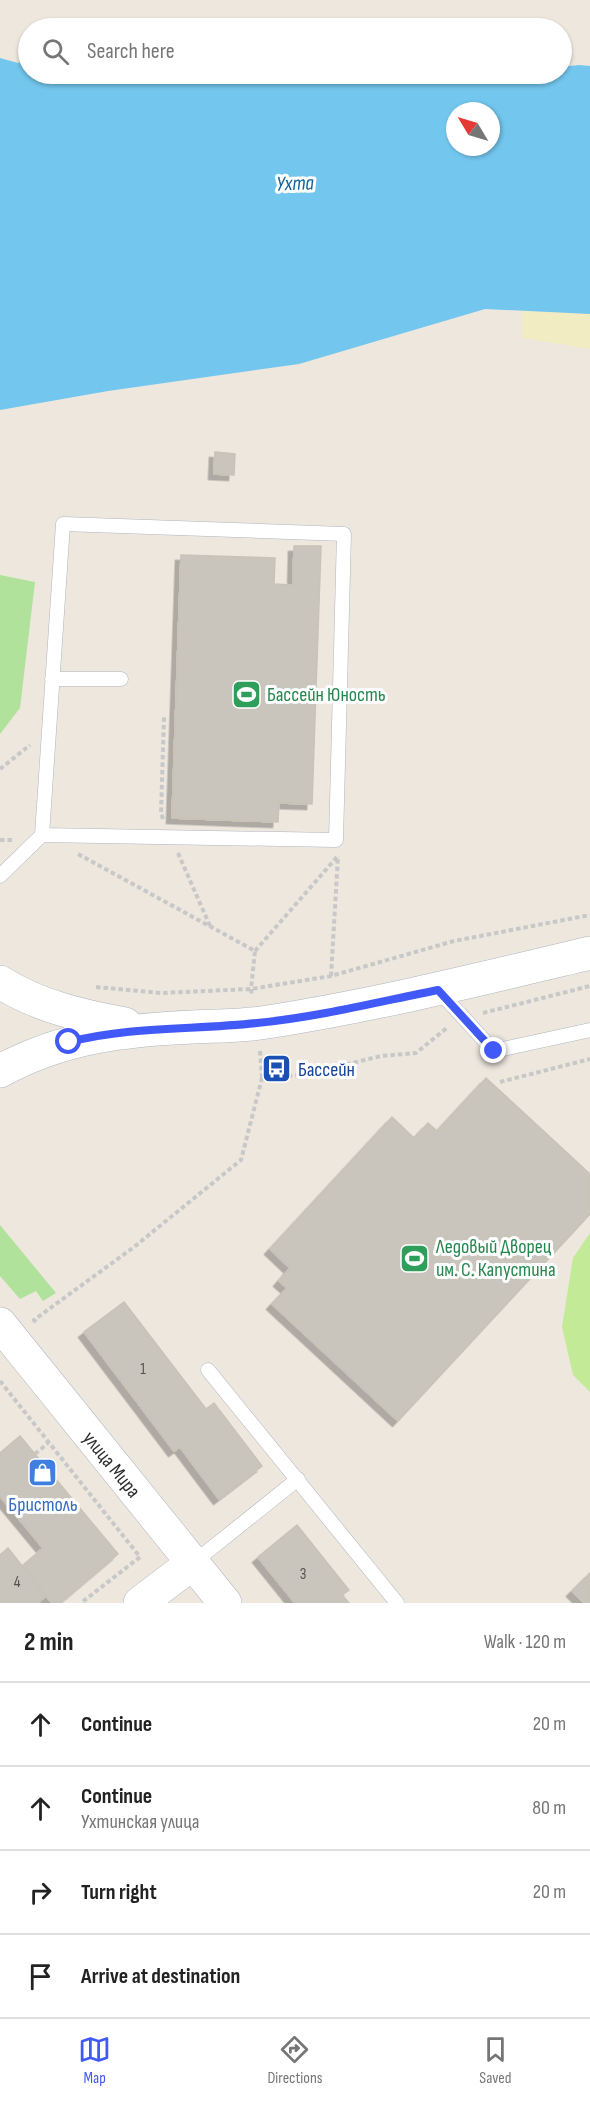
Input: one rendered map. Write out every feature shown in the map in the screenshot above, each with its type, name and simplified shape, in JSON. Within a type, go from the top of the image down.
[{"type":"main road","points":[[0,1071],[43,1050],[95,1036],[150,1029],[256,1023],[348,1009],[590,953]]},
{"type":"main road","points":[[0,982],[41,1004],[150,1029]]},
{"type":"main road","name":"улица Мира","points":[[0,1324],[225,1603]]},
{"type":"main road","points":[[140,1603],[193,1563]]},
{"type":"lane","points":[[0,876],[38,839],[63,524],[344,534],[336,840],[38,839]]},
{"type":"lane","points":[[51,679],[121,680]]},
{"type":"lane","points":[[438,990],[494,1051],[590,1030]]},
{"type":"lane","points":[[208,1370],[397,1603]]},
{"type":"lane","points":[[193,1563],[298,1479]]},
{"type":"path","points":[[0,769],[48,730]]},
{"type":"path","points":[[0,840],[38,839],[72,851],[255,951]]},
{"type":"path","points":[[331,976],[338,856],[336,840]]},
{"type":"path","points":[[251,989],[255,951],[338,856]]},
{"type":"path","points":[[85,986],[161,993],[251,989],[331,976],[454,941],[590,915]]},
{"type":"path","points":[[41,1329],[34,1320],[134,1247],[241,1160],[262,1078],[303,1075],[381,1056],[416,1053],[447,1027],[472,1015],[590,986]]},
{"type":"path","points":[[500,1082],[590,1059]]},
{"type":"path","points":[[0,1381],[140,1557],[81,1603]]},
{"type":"path","points":[[35,1454],[48,1442]]},
{"type":"green space","points":[[0,575],[35,582],[20,708],[0,734]]},
{"type":"green space","points":[[0,1225],[56,1293],[43,1301],[36,1291],[20,1299],[0,1276]]},
{"type":"green space","points":[[590,1233],[590,1392],[573,1375],[562,1327],[573,1258]]},
{"type":"sand","points":[[522,311],[590,314],[590,349],[522,338]]},
{"type":"water","name":"Ухта","points":[[0,58],[18,63],[18,84],[572,84],[572,66],[590,66],[590,314],[485,309],[299,364],[108,391],[0,410]]},
{"type":"building","points":[[215,452],[235,454],[234,475],[214,474]]},
{"type":"building","name":"Бассейн Юность","points":[[294,546],[321,546],[312,804],[279,803],[278,822],[172,818],[181,555],[275,558],[274,584],[293,585]]},
{"type":"building","name":"Ледовый Дворец им. С. Капустина","points":[[486,1078],[590,1174],[590,1214],[398,1421],[272,1304],[287,1288],[279,1281],[290,1268],[270,1249],[392,1117],[414,1138],[428,1123],[437,1131]]},
{"type":"building","points":[[124,1302],[206,1409],[214,1403],[262,1466],[219,1499],[180,1447],[174,1451],[84,1332]]},
{"type":"building","points":[[20,1436],[118,1554],[60,1603],[52,1603],[22,1566],[43,1548],[0,1496],[0,1453]]},
{"type":"building","points":[[297,1525],[349,1590],[342,1595],[349,1603],[295,1603],[258,1557]]},
{"type":"building","points":[[8,1548],[46,1596],[37,1603],[0,1603],[0,1555]]},
{"type":"building","points":[[590,1573],[590,1603],[584,1603],[572,1591]]},
{"type":"place","name":"Бассейн Юность","points":[[246,694]]},
{"type":"place","name":"Бассейн","points":[[277,1069]]},
{"type":"place","name":"Ледовый Дворец им. С. Капустина","points":[[415,1258]]},
{"type":"place","name":"Бристоль","points":[[43,1473]]},
{"type":"route","points":[[69,1042],[95,1036],[150,1029],[256,1023],[348,1009],[438,990],[494,1051]]}]
